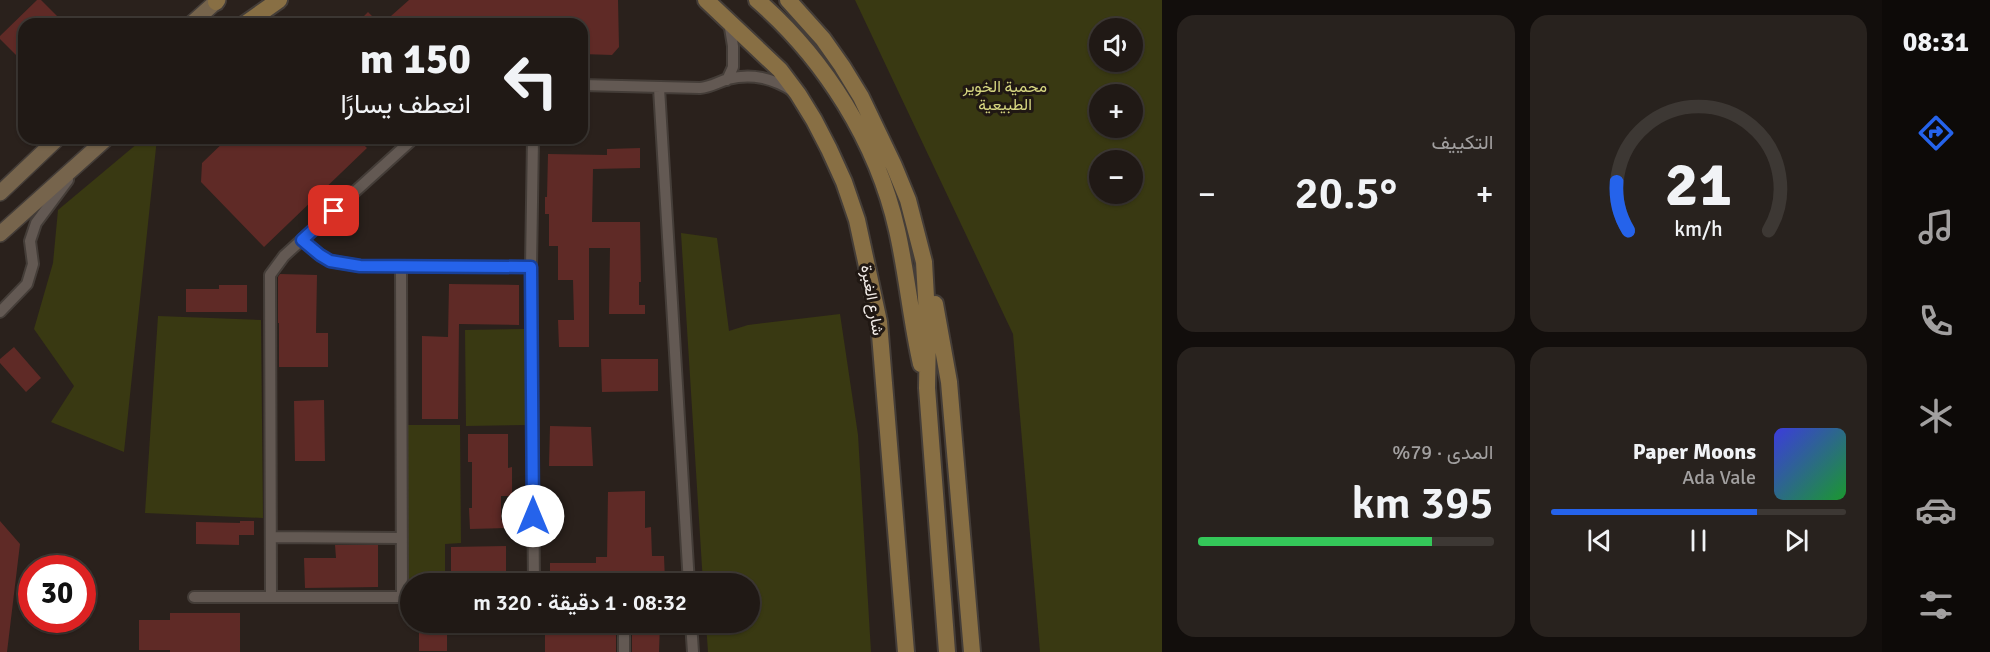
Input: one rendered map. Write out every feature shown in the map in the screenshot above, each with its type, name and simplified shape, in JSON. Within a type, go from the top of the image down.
[{"type":"main road","points":[[198,18],[217,0]]},
{"type":"main road","points":[[249,18],[267,0]]},
{"type":"main road","points":[[252,18],[279,0]]},
{"type":"main road","name":"شارع الغبرة","points":[[706,0],[780,70],[798,94],[814,120],[844,182],[857,220],[879,322],[906,652]]},
{"type":"main road","points":[[757,0],[812,58],[840,97],[872,155],[887,191],[897,231],[917,347],[927,388]]},
{"type":"main road","points":[[788,0],[823,39],[843,66],[861,97],[908,200],[935,302],[949,382],[972,652]]},
{"type":"main road","points":[[0,193],[52,144]]},
{"type":"main road","points":[[0,234],[100,144]]},
{"type":"main road","points":[[924,262],[928,333],[927,388],[947,652]]},
{"type":"street","points":[[727,80],[733,67],[733,46],[728,19]]},
{"type":"street","points":[[588,85],[700,88],[727,80],[760,77],[785,86],[798,94]]},
{"type":"street","points":[[659,88],[688,573]]},
{"type":"street","points":[[271,597],[270,275],[276,265],[302,240],[407,144]]},
{"type":"street","points":[[532,144],[534,573]]},
{"type":"street","points":[[0,312],[27,284],[33,264],[30,241],[36,223],[82,160]]},
{"type":"street","points":[[302,240],[330,261],[360,266],[531,267]]},
{"type":"street","points":[[401,267],[401,538],[404,573]]},
{"type":"street","points":[[271,537],[401,538]]},
{"type":"street","points":[[194,597],[400,597]]},
{"type":"street","points":[[624,633],[624,652]]},
{"type":"street","points":[[692,633],[693,652]]},
{"type":"green space","name":"محمية الخوير الطبيعية","points":[[855,0],[1162,0],[1162,652],[1040,652],[1013,334]]},
{"type":"green space","points":[[137,144],[156,144],[124,452],[51,422],[74,386],[34,329],[53,263],[58,210]]},
{"type":"green space","points":[[681,233],[717,238],[729,331],[748,325],[840,314],[858,435],[871,652],[708,652],[707,633],[760,633],[760,573],[702,573]]},
{"type":"green space","points":[[158,316],[261,320],[263,518],[145,513]]},
{"type":"green space","points":[[525,329],[526,425],[466,426],[465,330]]},
{"type":"green space","points":[[407,425],[460,425],[461,543],[445,544],[445,573],[408,573]]},
{"type":"building","points":[[37,0],[41,0],[59,18],[18,18]]},
{"type":"building","points":[[409,0],[618,0],[619,47],[612,55],[588,54],[588,18],[389,18]]},
{"type":"building","points":[[368,12],[374,18],[362,18]]},
{"type":"building","points":[[18,18],[18,57],[0,39],[0,36]]},
{"type":"building","points":[[222,144],[363,144],[367,148],[264,247],[201,182],[202,163]]},
{"type":"building","points":[[640,148],[640,168],[593,169],[592,222],[640,222],[639,305],[645,305],[645,314],[609,314],[610,248],[589,248],[589,347],[559,347],[558,320],[574,320],[573,280],[558,280],[558,246],[549,246],[549,214],[545,214],[548,154],[607,155],[607,149]]},
{"type":"building","points":[[280,274],[317,275],[316,333],[328,333],[328,367],[279,367],[278,277]]},
{"type":"building","points":[[449,284],[519,285],[519,325],[459,324],[458,419],[422,419],[422,336],[448,337]]},
{"type":"building","points":[[219,285],[247,285],[247,312],[186,312],[186,289],[219,289]]},
{"type":"building","points":[[14,347],[41,378],[26,392],[0,363],[0,359]]},
{"type":"building","points":[[601,359],[658,359],[658,391],[602,392]]},
{"type":"building","points":[[324,400],[325,461],[295,461],[294,401]]},
{"type":"building","points":[[550,426],[591,427],[593,466],[549,466]]},
{"type":"building","points":[[468,434],[508,434],[508,468],[512,467],[512,496],[501,496],[501,520],[507,519],[507,528],[470,529],[472,462],[468,462]]},
{"type":"building","points":[[645,491],[645,528],[651,527],[652,556],[664,556],[665,573],[550,573],[550,563],[596,563],[596,557],[607,557],[608,492]]},
{"type":"building","points":[[0,521],[20,544],[7,652],[0,652]]},
{"type":"building","points":[[240,521],[254,521],[254,535],[239,535],[239,545],[196,544],[196,522],[240,523]]},
{"type":"building","points":[[335,545],[378,545],[378,587],[305,588],[304,558],[336,558]]},
{"type":"building","points":[[506,546],[506,573],[451,573],[451,547]]},
{"type":"building","points":[[170,613],[240,613],[240,652],[139,650],[139,620],[170,620]]},
{"type":"building","points":[[419,633],[447,633],[447,651],[419,651]]},
{"type":"building","points":[[545,633],[616,633],[616,652],[545,652]]},
{"type":"building","points":[[632,633],[660,633],[659,652],[632,652]]},
{"type":"route","points":[[334,211],[302,240],[330,261],[360,266],[531,267],[533,516]]}]
